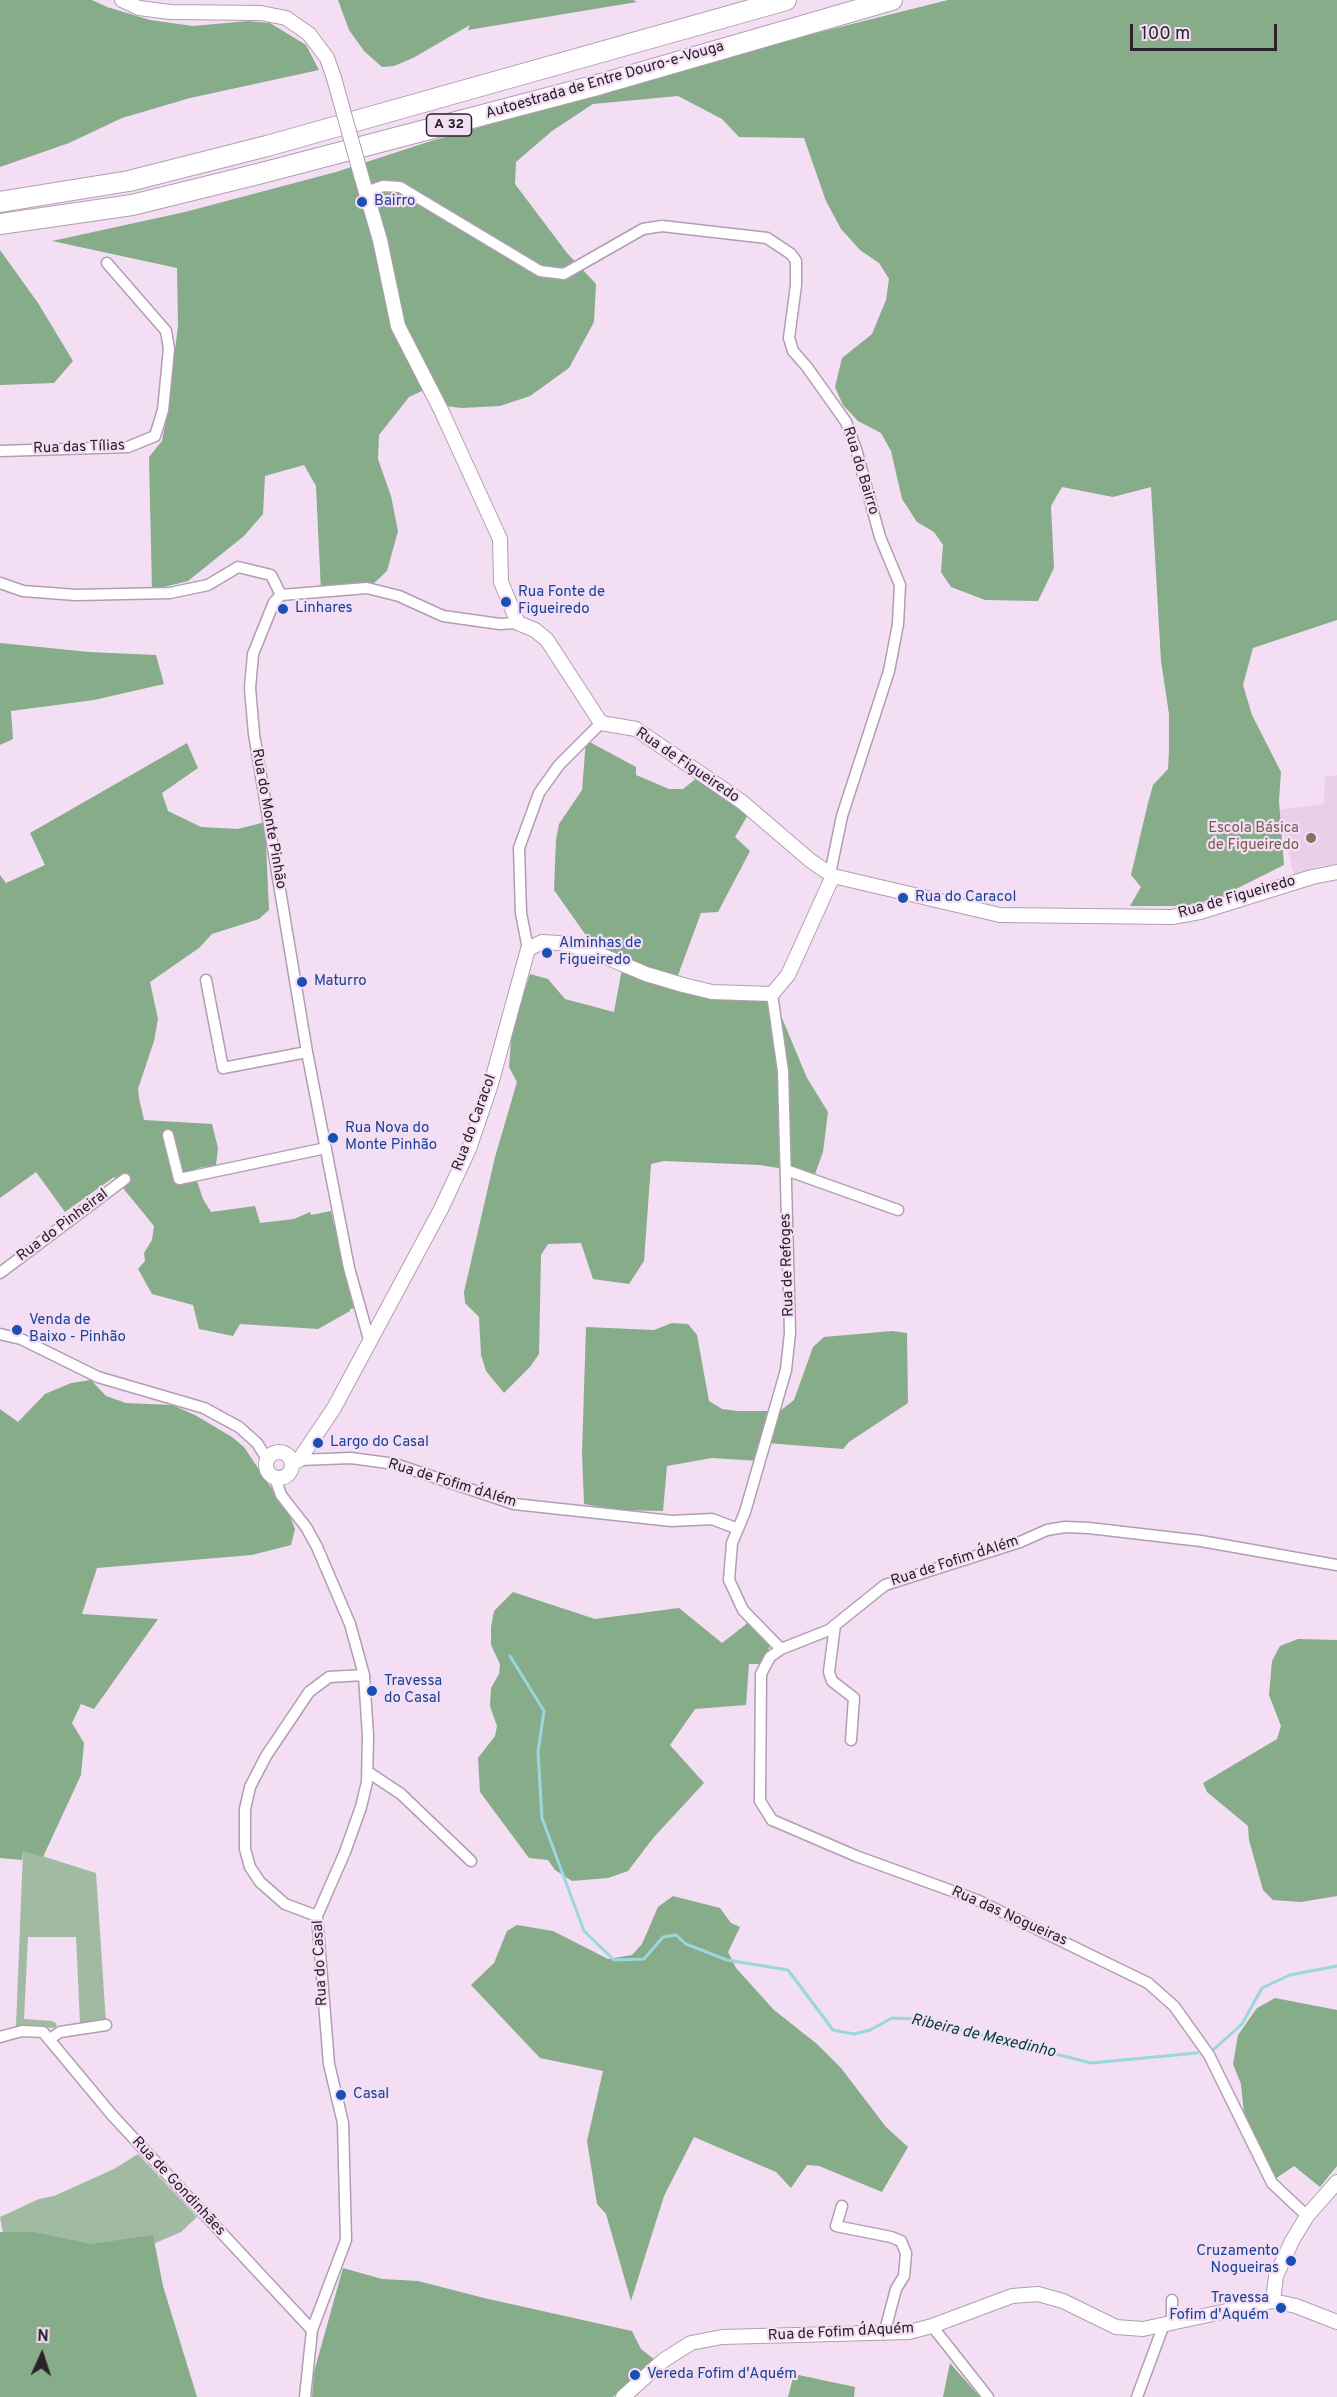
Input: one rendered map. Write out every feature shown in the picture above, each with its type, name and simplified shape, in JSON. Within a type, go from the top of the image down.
[{"type":"highway","name":"Autoestrada de Entre Douro-e-Vouga","points":[[0,202],[129,181],[267,146],[786,0]]},
{"type":"highway","name":"Autoestrada de Entre Douro-e-Vouga","points":[[0,224],[132,205],[258,174],[601,84],[892,0]]},
{"type":"street","points":[[122,0],[139,8],[170,12],[261,13],[286,18],[309,34],[327,58],[380,240],[398,326],[441,410],[500,539],[501,582],[518,623]]},
{"type":"street","name":"Rua do Bairro","points":[[366,192],[383,186],[400,187],[540,271],[564,274],[643,229],[662,226],[767,238],[791,254],[796,269],[789,338],[793,351],[807,366],[846,422],[856,449],[880,537],[900,585],[898,624],[889,671],[842,816],[831,875]]},
{"type":"street","name":"Rua das Tílias","points":[[0,451],[128,447],[155,436],[163,410],[169,349],[166,331],[107,263]]},
{"type":"street","points":[[0,583],[23,591],[66,594],[170,593],[208,585],[238,567],[271,575],[281,595],[367,588],[399,596],[443,616],[500,624],[518,623],[535,630],[547,640],[601,723],[559,765],[539,793],[519,848],[521,913],[528,949],[542,942],[560,943],[589,950],[646,974],[712,992],[772,994],[788,975],[831,875]]},
{"type":"street","name":"Rua do Monte Pinhão","points":[[281,595],[274,602],[253,654],[250,688],[254,734],[307,1052],[349,1268],[370,1343]]},
{"type":"street","name":"Rua de Figueiredo","points":[[601,723],[636,729],[742,802],[811,861],[831,875],[1000,915],[1172,917],[1200,912],[1312,877],[1337,873]]},
{"type":"street","name":"Rua do Caracol","points":[[295,1462],[334,1408],[441,1209],[469,1149],[491,1084],[528,949]]},
{"type":"street","points":[[206,980],[223,1068],[307,1052]]},
{"type":"street","name":"Rua de Refoges","points":[[738,1528],[786,1370],[790,1333],[783,1071],[772,994]]},
{"type":"street","points":[[168,1135],[179,1179],[326,1148]]},
{"type":"street","points":[[786,1170],[898,1210]]},
{"type":"street","name":"Rua do Pinheiral","points":[[0,1273],[125,1179]]},
{"type":"street","points":[[0,1334],[21,1339],[98,1377],[204,1408],[239,1427],[257,1443],[267,1459],[266,1470],[275,1478],[286,1476],[295,1462],[282,1453],[273,1454],[267,1459]]},
{"type":"street","name":"Rua de Fofim d´Além","points":[[295,1462],[351,1458],[395,1464],[514,1504],[672,1521],[712,1519],[738,1528]]},
{"type":"street","name":"Rua do Casal","points":[[275,1478],[281,1495],[306,1527],[317,1547],[350,1624],[364,1675],[368,1772],[361,1807],[345,1852],[317,1916],[329,2064],[343,2123],[346,2240],[312,2330],[305,2397]]},
{"type":"street","name":"Rua de Fofim d´Além","points":[[781,1648],[805,1641],[836,1625],[885,1585],[898,1578],[1020,1542],[1047,1530],[1065,1527],[1201,1542],[1337,1565]]},
{"type":"street","points":[[738,1528],[732,1543],[729,1580],[743,1610],[781,1648]]},
{"type":"street","points":[[836,1625],[829,1672],[832,1681],[854,1698],[851,1740]]},
{"type":"street","name":"Rua das Nogueiras","points":[[781,1648],[770,1657],[761,1674],[760,1801],[772,1820],[856,1856],[977,1899],[1148,1983],[1174,2007],[1209,2055],[1272,2183],[1307,2216]]},
{"type":"street","points":[[317,1916],[285,1904],[260,1882],[250,1867],[245,1849],[245,1809],[250,1787],[266,1756],[309,1692],[329,1677],[364,1675]]},
{"type":"street","points":[[368,1772],[401,1794],[471,1861]]},
{"type":"street","points":[[0,2037],[33,2030],[44,2032],[50,2039],[60,2032],[106,2025]]},
{"type":"street","name":"Rua de Gondinhães","points":[[50,2039],[112,2115],[312,2330]]},
{"type":"street","points":[[1273,2301],[1279,2269],[1307,2216],[1337,2182]]},
{"type":"street","points":[[842,2206],[836,2226],[902,2241],[906,2253],[904,2276],[896,2289],[884,2334]]},
{"type":"street","name":"Rua de Fofim d´Aquém","points":[[623,2397],[664,2360],[691,2343],[722,2337],[884,2334],[932,2326],[1012,2296],[1038,2294],[1063,2301],[1116,2327],[1143,2329],[1168,2325],[1273,2301],[1296,2306],[1337,2322]]},
{"type":"street","points":[[1137,2397],[1168,2325],[1172,2300]]},
{"type":"street","points":[[932,2326],[988,2397]]},
{"type":"shaded area","name":"Escola Básica de Figueiredo","points":[[1337,775],[1337,865],[1320,866],[1294,874],[1277,810],[1324,804],[1325,777]]},
{"type":"green space","points":[[0,0],[92,0],[150,20],[193,26],[248,21],[270,23],[306,45],[319,70],[190,98],[122,118],[69,143],[0,167]]},
{"type":"green space","points":[[338,0],[633,0],[637,2],[468,30],[470,25],[413,58],[394,66],[382,67],[364,51],[349,30]]},
{"type":"green space","points":[[948,0],[1337,0],[1337,620],[1253,648],[1243,685],[1252,715],[1281,772],[1279,801],[1284,865],[1222,896],[1188,906],[1130,906],[1141,887],[1131,875],[1148,803],[1153,785],[1168,769],[1169,751],[1169,714],[1161,661],[1151,487],[1113,497],[1062,487],[1051,506],[1054,568],[1038,601],[985,600],[951,587],[941,572],[943,545],[934,532],[917,522],[902,499],[891,451],[881,433],[858,421],[843,405],[835,387],[842,358],[872,334],[886,300],[889,279],[879,263],[860,250],[841,229],[826,201],[804,138],[739,137],[722,119],[678,96],[593,104],[552,131],[516,162],[515,184],[567,253],[596,284],[594,322],[569,368],[530,396],[500,406],[462,408],[445,406],[422,391],[409,397],[379,435],[378,459],[391,496],[398,531],[387,571],[373,584],[321,592],[316,486],[304,465],[265,476],[263,514],[244,536],[188,581],[152,590],[149,457],[162,441],[166,420],[178,326],[177,268],[52,241],[185,212],[336,172],[431,141],[792,39]]},
{"type":"green space","points":[[0,250],[38,303],[73,361],[54,383],[0,385]]},
{"type":"green space","points":[[0,643],[89,652],[156,655],[164,684],[94,700],[11,711],[13,739],[0,745]]},
{"type":"green space","points":[[586,740],[636,767],[636,775],[669,789],[683,789],[698,777],[749,813],[735,837],[750,851],[718,912],[701,913],[674,986],[772,994],[807,1078],[828,1112],[823,1152],[815,1174],[760,1165],[664,1161],[651,1164],[644,1261],[629,1284],[593,1279],[581,1243],[548,1244],[541,1255],[539,1354],[530,1367],[504,1393],[486,1371],[481,1355],[479,1317],[465,1303],[464,1292],[495,1157],[517,1082],[509,1067],[512,1028],[530,974],[548,979],[565,999],[614,1012],[624,958],[590,941],[554,890],[559,824],[582,790]]},
{"type":"green space","points":[[187,743],[198,768],[162,793],[168,811],[201,827],[238,829],[265,822],[269,910],[259,919],[212,934],[199,948],[150,982],[158,1019],[154,1041],[138,1089],[139,1098],[144,1120],[212,1124],[218,1148],[216,1165],[198,1168],[196,1178],[203,1199],[211,1212],[255,1206],[260,1223],[294,1219],[310,1212],[311,1215],[331,1211],[334,1225],[340,1224],[360,1308],[350,1309],[318,1329],[240,1324],[233,1336],[199,1329],[193,1305],[152,1294],[138,1269],[145,1261],[144,1253],[152,1240],[154,1226],[114,1177],[65,1212],[36,1172],[0,1198],[0,875],[6,883],[45,865],[30,833]]},
{"type":"green space","points":[[672,1323],[688,1324],[697,1335],[709,1401],[722,1409],[737,1411],[780,1411],[794,1400],[813,1347],[824,1337],[892,1331],[907,1333],[908,1403],[849,1442],[843,1449],[767,1443],[760,1461],[712,1458],[667,1466],[663,1511],[617,1510],[584,1504],[582,1452],[586,1327],[654,1330]]},
{"type":"green space","points":[[91,1380],[106,1396],[126,1403],[172,1405],[195,1415],[232,1437],[244,1447],[290,1516],[295,1529],[291,1545],[252,1555],[97,1568],[82,1614],[158,1619],[94,1709],[81,1704],[72,1723],[84,1743],[81,1775],[43,1857],[23,1851],[22,1860],[0,1858],[0,1409],[18,1422],[45,1394],[71,1383]]},
{"type":"green space","points":[[513,1592],[595,1619],[679,1608],[722,1643],[749,1622],[771,1643],[763,1664],[749,1664],[746,1705],[695,1709],[670,1745],[704,1783],[654,1837],[628,1871],[608,1878],[572,1881],[555,1870],[548,1860],[529,1858],[480,1792],[478,1758],[495,1736],[497,1726],[490,1706],[491,1688],[499,1674],[500,1664],[491,1645],[491,1627],[494,1611]]},
{"type":"green space","points":[[1298,1639],[1337,1640],[1337,1896],[1301,1902],[1273,1900],[1263,1890],[1249,1840],[1248,1826],[1207,1792],[1203,1783],[1277,1739],[1281,1726],[1269,1695],[1272,1661],[1280,1646]]},
{"type":"green space","points":[[23,1850],[96,1873],[106,2022],[80,2024],[76,1937],[28,1937],[24,2019],[52,2021],[57,2024],[55,2028],[16,2026]]},
{"type":"green space","points":[[673,1896],[720,1908],[731,1923],[740,1927],[728,1952],[736,1968],[774,2010],[817,2044],[841,2068],[886,2127],[908,2147],[882,2192],[819,2166],[807,2165],[791,2188],[776,2172],[694,2137],[664,2196],[631,2301],[606,2214],[597,2204],[587,2141],[603,2071],[540,2058],[471,1985],[494,1963],[507,1931],[517,1925],[553,1931],[608,1959],[632,1955],[642,1944],[658,1907]]},
{"type":"green space","points":[[1275,1998],[1337,2010],[1337,2166],[1320,2187],[1294,2166],[1275,2179],[1244,2114],[1241,2084],[1233,2064],[1238,2035],[1257,2008]]},
{"type":"green space","points":[[138,2154],[197,2217],[181,2232],[153,2244],[119,2246],[4,2238],[0,2217],[114,2169]]},
{"type":"green space","points":[[0,2232],[34,2232],[91,2244],[153,2235],[163,2286],[197,2397],[0,2397]]},
{"type":"green space","points":[[343,2268],[382,2279],[418,2281],[632,2331],[641,2349],[655,2360],[613,2397],[312,2397],[314,2372]]},
{"type":"green space","points":[[950,2363],[956,2370],[980,2397],[943,2397]]},
{"type":"green space","points":[[794,2374],[855,2387],[854,2397],[788,2397]]},
{"type":"waterway","name":"Ribeira de Mexedinho","points":[[510,1656],[544,1711],[538,1752],[542,1818],[584,1931],[614,1960],[644,1959],[663,1937],[676,1935],[686,1944],[727,1960],[788,1970],[833,2030],[854,2034],[870,2030],[892,2018],[918,2019],[1091,2063],[1197,2053]]},
{"type":"waterway","name":"Ribeira de Mexedinho","points":[[1213,2050],[1242,2024],[1262,1988],[1290,1975],[1337,1966]]},
{"type":"place","name":"Bairro","points":[[362,202]]},
{"type":"place","name":"Rua Fonte de Figueiredo","points":[[506,602]]},
{"type":"place","name":"Linhares","points":[[283,609]]},
{"type":"place","name":"Escola Básica de Figueiredo","points":[[1311,838]]},
{"type":"place","name":"Rua do Caracol","points":[[903,898]]},
{"type":"place","name":"Alminhas de Figueiredo","points":[[547,953]]},
{"type":"place","name":"Maturro","points":[[302,982]]},
{"type":"place","name":"Rua Nova do Monte Pinhão","points":[[333,1138]]},
{"type":"place","name":"Venda de Baixo - Pinhão","points":[[17,1330]]},
{"type":"place","name":"Largo do Casal","points":[[318,1443]]},
{"type":"place","name":"Travessa do Casal","points":[[372,1691]]},
{"type":"place","name":"Casal","points":[[341,2095]]},
{"type":"place","name":"Cruzamento Nogueiras","points":[[1291,2261]]},
{"type":"place","name":"Travessa Fofim d'Aquém","points":[[1281,2308]]},
{"type":"place","name":"Vereda Fofim d'Aquém","points":[[635,2375]]}]
